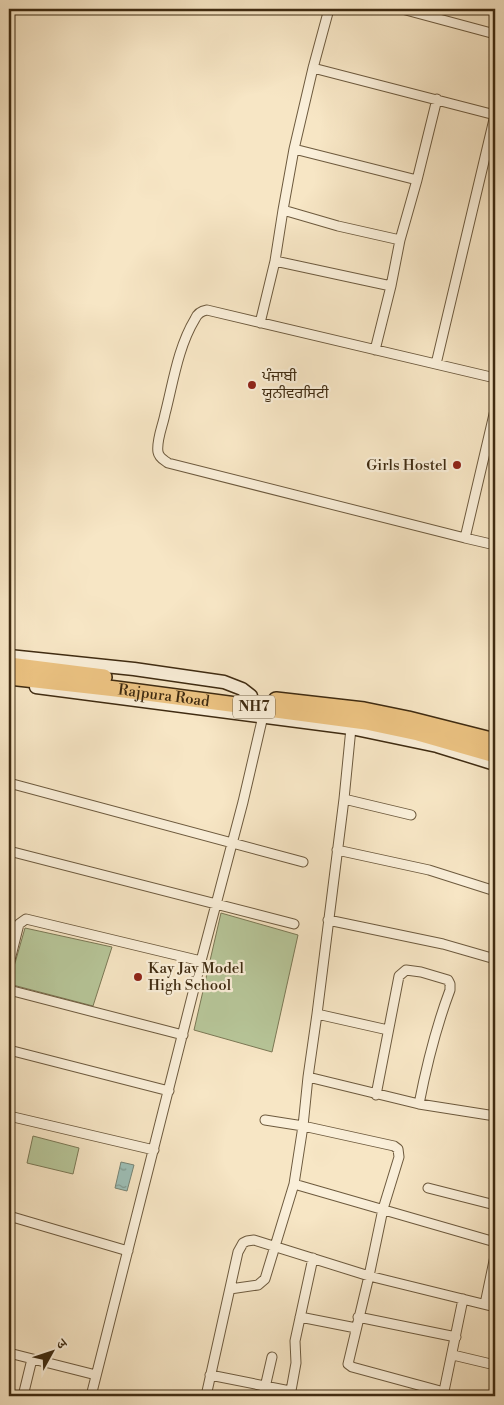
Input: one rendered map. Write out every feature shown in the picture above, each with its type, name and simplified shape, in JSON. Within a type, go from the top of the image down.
[{"type":"highway","name":"Rajpura Road","points":[[9,665],[364,710],[495,741]]},
{"type":"highway","name":"Rajpura Road","points":[[9,677],[366,722],[452,746],[495,755]]},
{"type":"street","points":[[260,323],[276,260],[282,210],[294,149],[328,9]]},
{"type":"street","points":[[402,9],[495,34]]},
{"type":"street","points":[[313,68],[495,115],[436,364]]},
{"type":"street","points":[[375,350],[400,240],[436,99]]},
{"type":"street","points":[[294,149],[416,180]]},
{"type":"street","points":[[282,210],[338,226],[400,240]]},
{"type":"street","points":[[276,260],[391,286]]},
{"type":"street","points":[[495,378],[207,310],[195,318],[183,347],[162,427],[158,450],[163,460],[177,465],[495,546]]},
{"type":"street","points":[[465,538],[491,447],[495,410]]},
{"type":"street","points":[[9,656],[134,669],[224,682],[242,689],[251,696]]},
{"type":"street","points":[[9,684],[350,728],[452,746],[495,764]]},
{"type":"street","points":[[91,1396],[263,716]]},
{"type":"street","points":[[408,719],[437,720],[495,735]]},
{"type":"street","points":[[230,1289],[258,1285],[263,1282],[276,1246],[294,1184],[344,799],[350,728]]},
{"type":"street","points":[[9,784],[303,862]]},
{"type":"street","points":[[344,799],[411,815]]},
{"type":"street","points":[[337,850],[428,870],[495,891]]},
{"type":"street","points":[[9,851],[294,924]]},
{"type":"street","points":[[9,964],[19,924],[26,919],[201,961]]},
{"type":"street","points":[[328,920],[443,944],[495,959]]},
{"type":"street","points":[[376,1095],[399,976],[406,970],[421,972],[448,980],[450,990],[431,1047],[419,1104]]},
{"type":"street","points":[[9,990],[183,1035]]},
{"type":"street","points":[[317,1014],[388,1030]]},
{"type":"street","points":[[9,1050],[169,1091]]},
{"type":"street","points":[[308,1077],[419,1104],[495,1116]]},
{"type":"street","points":[[9,1116],[154,1150]]},
{"type":"street","points":[[265,1120],[303,1126],[394,1146],[398,1149],[399,1157],[383,1210],[348,1361],[349,1365],[444,1394],[463,1299]]},
{"type":"street","points":[[294,1184],[495,1242]]},
{"type":"street","points":[[428,1188],[495,1205]]},
{"type":"street","points":[[9,1216],[128,1251]]},
{"type":"street","points":[[206,1396],[238,1252],[247,1240],[276,1246],[369,1276],[495,1307]]},
{"type":"street","points":[[485,1304],[495,1256]]},
{"type":"street","points":[[210,1376],[265,1386],[290,1394],[296,1363],[295,1340],[313,1258]]},
{"type":"street","points":[[300,1316],[356,1328]]},
{"type":"street","points":[[358,1316],[456,1337]]},
{"type":"street","points":[[9,1353],[96,1375]]},
{"type":"street","points":[[453,1355],[495,1366]]},
{"type":"street","points":[[262,1396],[272,1357]]},
{"type":"street","points":[[23,1396],[32,1359]]},
{"type":"green space","points":[[221,913],[298,935],[272,1052],[194,1030]]},
{"type":"green space","points":[[25,928],[112,947],[93,1006],[9,984]]},
{"type":"green space","points":[[33,1136],[79,1148],[73,1174],[27,1163]]},
{"type":"water","points":[[121,1162],[134,1165],[127,1191],[115,1188]]},
{"type":"place","name":"ਪੰਜਾਬੀ ਯੂਨੀਵਰਸਿਟੀ","points":[[252,385]]},
{"type":"place","name":"Girls Hostel","points":[[457,465]]},
{"type":"place","name":"Kay Jay Model High School","points":[[138,977]]}]
